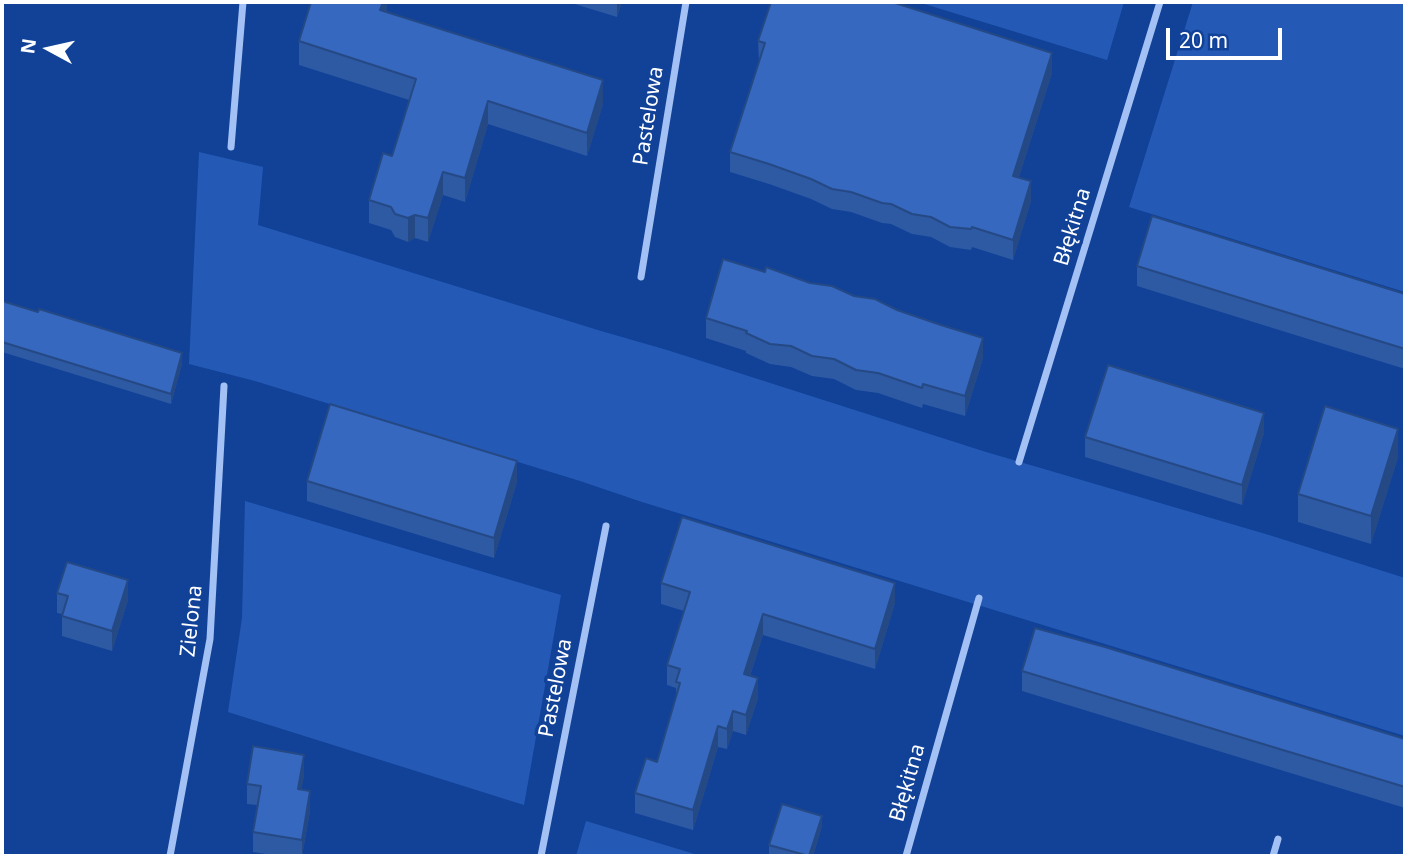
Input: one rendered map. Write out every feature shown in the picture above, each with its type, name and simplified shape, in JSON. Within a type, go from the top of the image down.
[{"type":"street","points":[[230,147],[243,2]]},
{"type":"street","name":"Pastelowa","points":[[641,277],[686,2]]},
{"type":"street","name":"Błękitna","points":[[1019,462],[1160,2]]},
{"type":"street","name":"Zielona","points":[[170,856],[210,639],[224,386]]},
{"type":"street","name":"Pastelowa","points":[[541,856],[606,526]]},
{"type":"street","name":"Błękitna","points":[[906,856],[979,598]]},
{"type":"street","points":[[1273,856],[1278,839]]},
{"type":"shaded area","points":[[918,2],[1124,2],[1107,60]]},
{"type":"shaded area","points":[[1193,2],[1405,2],[1405,292],[1129,207]]},
{"type":"shaded area","points":[[199,152],[263,167],[258,225],[667,350],[986,452],[1405,578],[1405,736],[255,381],[189,364]]},
{"type":"shaded area","points":[[245,501],[561,595],[524,805],[228,712],[242,618]]},
{"type":"shaded area","points":[[586,821],[701,856],[576,856]]},
{"type":"building","points":[[311,2],[383,2],[380,10],[603,80],[587,133],[488,101],[465,178],[443,172],[428,218],[415,215],[408,218],[395,214],[391,207],[369,200],[383,153],[392,156],[416,79],[299,41]]},
{"type":"building","points":[[771,2],[892,2],[1052,53],[1013,176],[1031,181],[1013,240],[972,227],[950,227],[931,217],[912,214],[891,204],[851,192],[832,189],[811,179],[730,152],[765,43],[758,41]]},
{"type":"building","points":[[1152,216],[1405,294],[1405,349],[1137,266]]},
{"type":"building","points":[[723,259],[765,272],[766,267],[810,283],[832,286],[854,296],[875,299],[897,310],[983,338],[965,396],[923,384],[922,388],[878,373],[856,370],[834,359],[812,356],[791,346],[770,344],[746,333],[747,331],[706,318]]},
{"type":"building","points":[[2,301],[38,312],[39,309],[182,353],[171,394],[2,342]]},
{"type":"building","points":[[1108,365],[1264,413],[1242,485],[1085,437]]},
{"type":"building","points":[[330,404],[517,461],[494,538],[307,481]]},
{"type":"building","points":[[1325,406],[1398,429],[1371,516],[1298,494]]},
{"type":"building","points":[[682,517],[895,583],[875,649],[763,614],[744,674],[758,678],[746,715],[733,711],[727,729],[718,726],[693,810],[635,793],[646,758],[657,762],[680,683],[676,682],[680,669],[667,665],[690,592],[661,583]]},
{"type":"building","points":[[67,562],[128,580],[112,631],[62,616],[68,596],[57,593]]},
{"type":"building","points":[[1035,628],[1405,739],[1405,787],[1022,671]]},
{"type":"building","points":[[253,746],[304,755],[298,789],[310,791],[302,840],[253,832],[261,786],[247,784]]},
{"type":"building","points":[[782,804],[822,816],[809,856],[769,845]]}]
